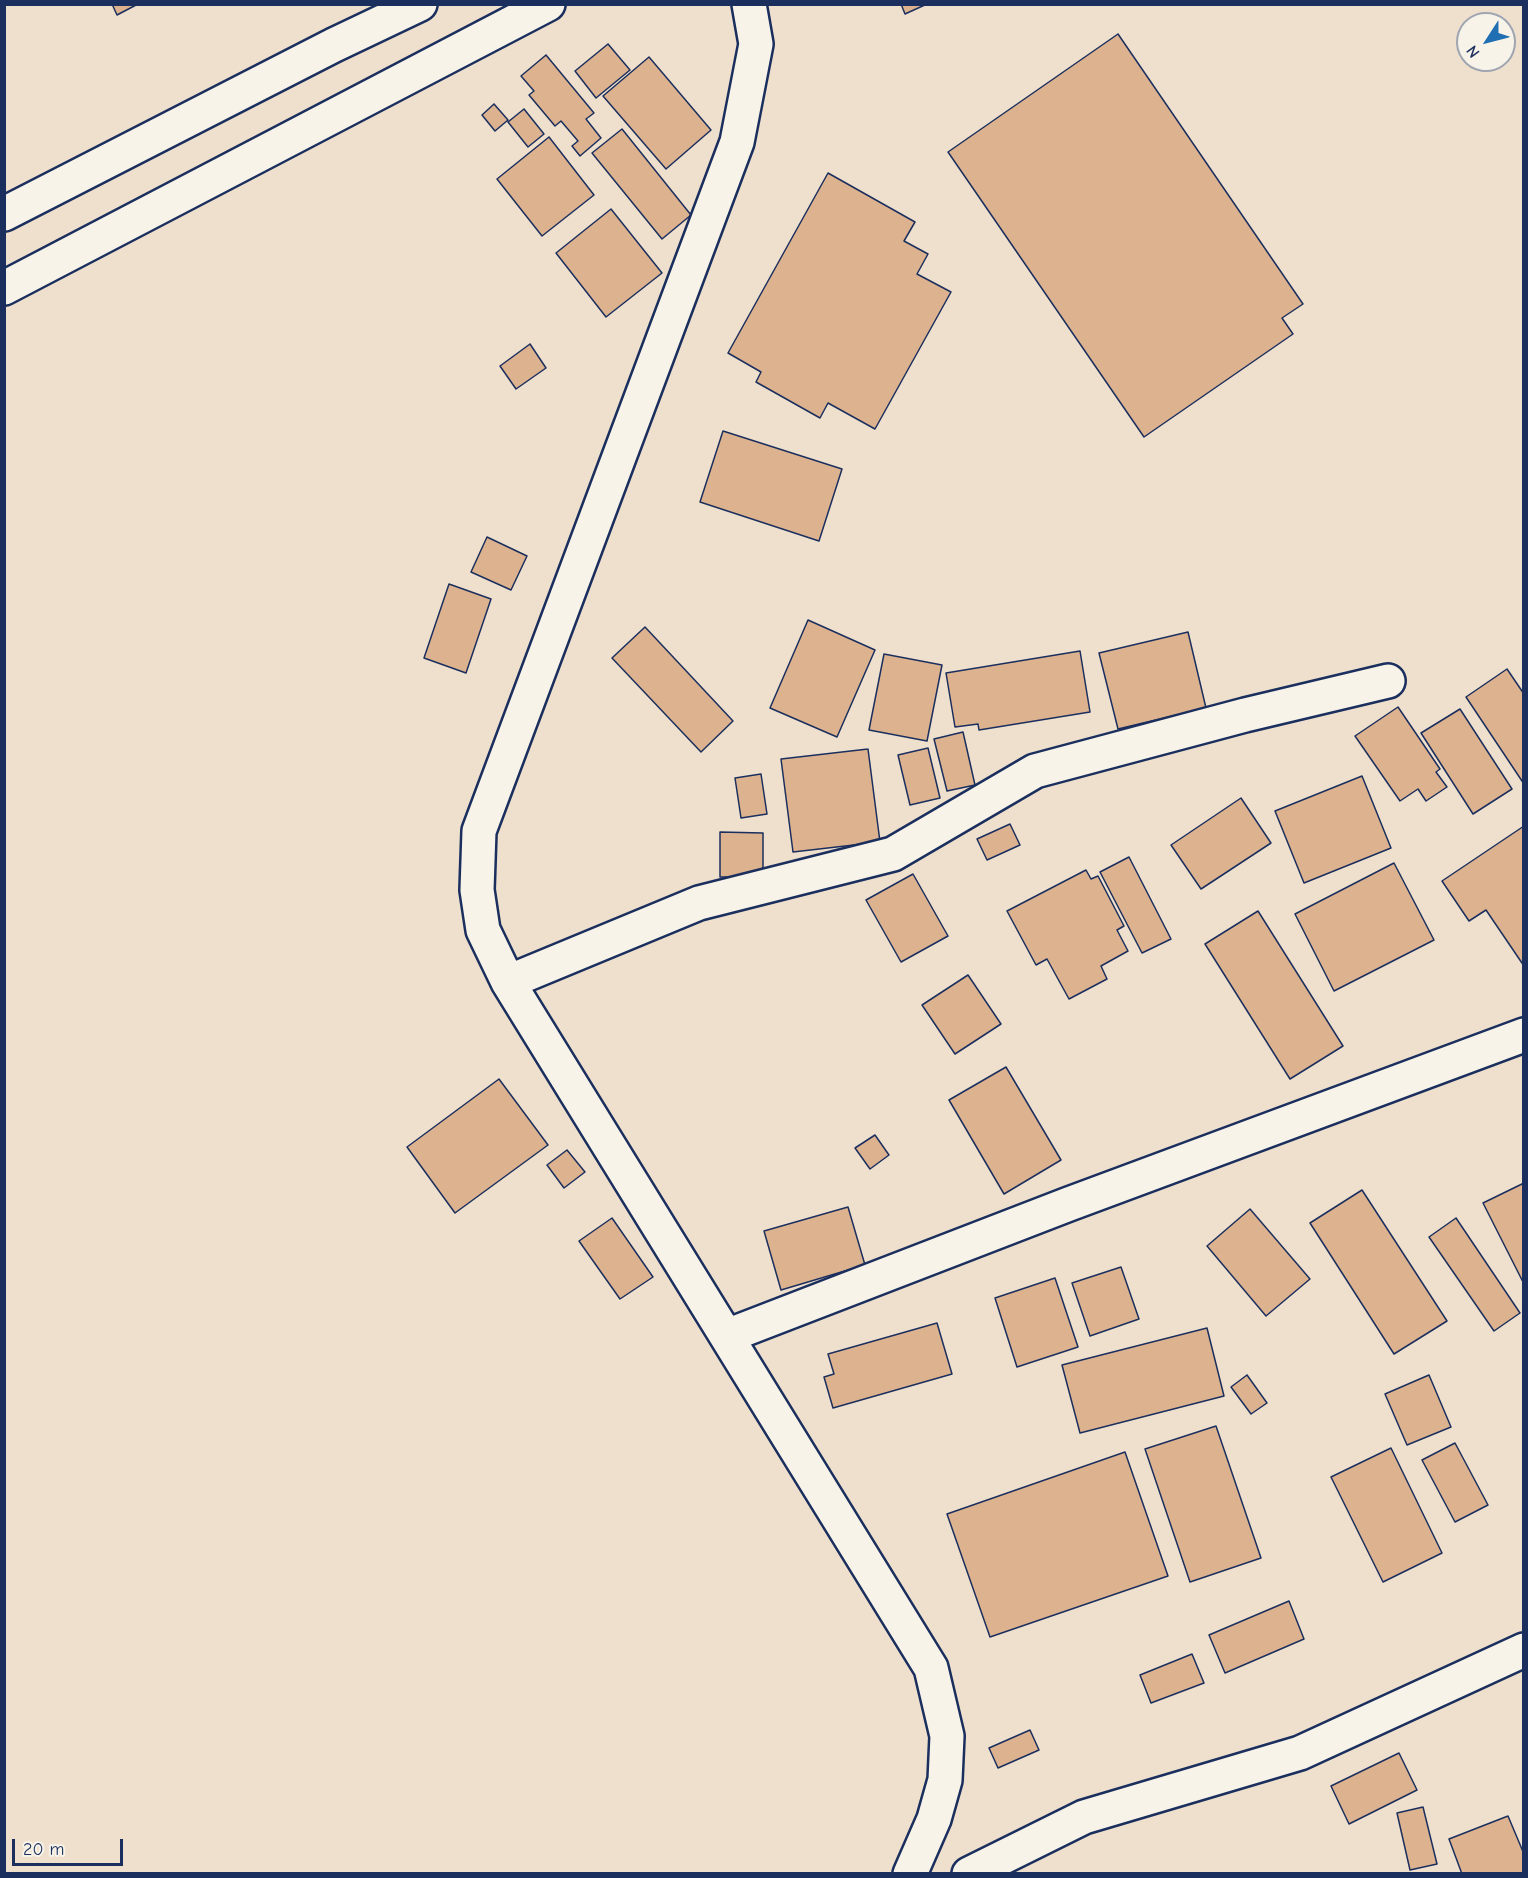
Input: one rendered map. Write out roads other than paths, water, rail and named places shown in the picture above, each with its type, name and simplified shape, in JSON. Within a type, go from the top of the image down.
[{"type":"street","points":[[4,214],[334,45],[420,4]]},
{"type":"street","points":[[4,288],[548,4]]},
{"type":"street","points":[[749,4],[756,44],[737,142],[479,831],[477,890],[483,930],[508,982],[932,1668],[947,1736],[945,1780],[934,1819],[910,1874]]},
{"type":"street","points":[[508,982],[699,903],[893,854],[1035,771],[1245,715],[1388,681]]},
{"type":"street","points":[[727,1336],[1069,1204],[1524,1035]]},
{"type":"street","points":[[969,1874],[1084,1817],[1300,1753],[1524,1650]]}]
